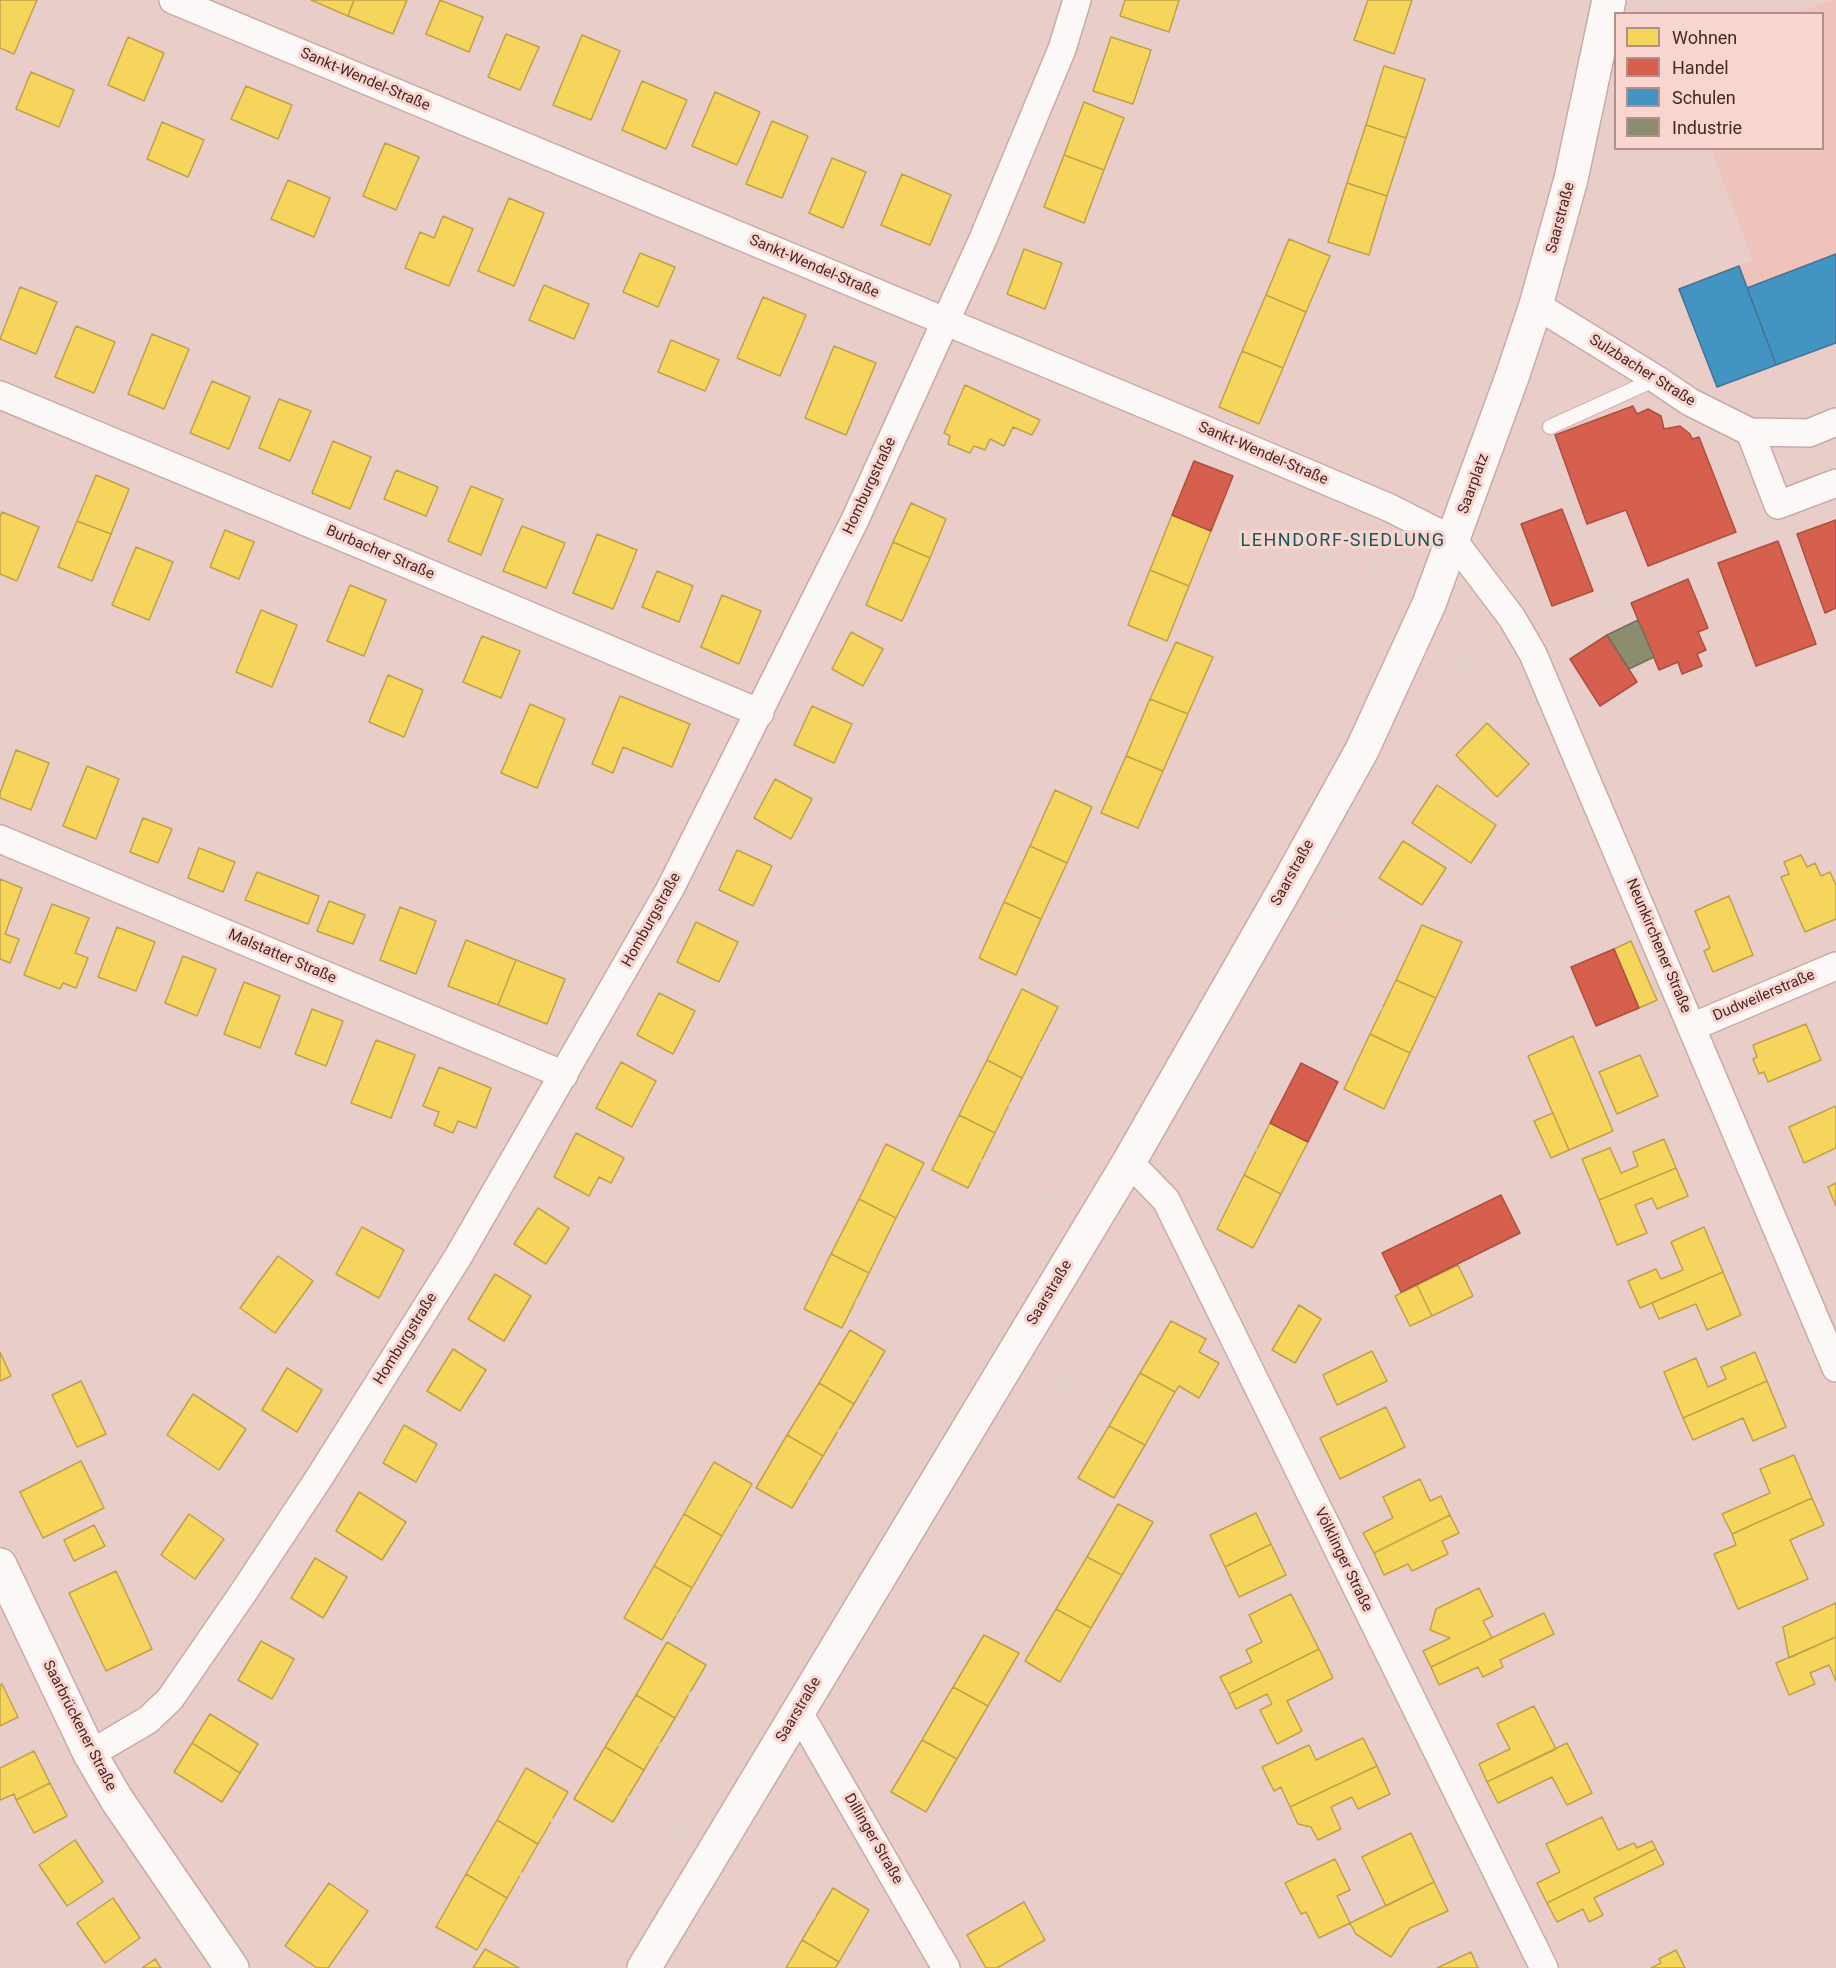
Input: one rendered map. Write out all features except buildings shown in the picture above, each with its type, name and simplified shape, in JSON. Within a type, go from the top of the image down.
[{"type":"street","name":"Sankt-Wendel-Straße","points":[[173,0],[1390,508],[1453,540]]},
{"type":"street","name":"Homburgstraße","points":[[90,1754],[148,1720],[170,1699],[319,1478],[458,1257],[670,889],[760,714],[854,522],[1001,197],[1062,49],[1077,0]]},
{"type":"street","name":"Saarstraße","points":[[1493,431],[1536,305],[1571,178],[1609,0]]},
{"type":"street","name":"Sulzbacher Straße","points":[[1536,305],[1656,378],[1690,402],[1750,432],[1809,433],[1836,422]]},
{"type":"street","name":"Burbacher Straße","points":[[0,395],[353,541],[760,714]]},
{"type":"street","name":"Saarplatz","points":[[1429,604],[1493,431]]},
{"type":"street","points":[[1750,432],[1778,505],[1836,483]]},
{"type":"street","name":"Neunkirchener Straße","points":[[1453,540],[1512,618],[1533,654],[1836,1368]]},
{"type":"street","name":"Saarstraße","points":[[644,1968],[1128,1162],[1362,750],[1429,604]]},
{"type":"street","name":"Malstatter Straße","points":[[0,839],[564,1075]]},
{"type":"street","name":"Dudweilerstraße","points":[[1692,1027],[1836,966]]},
{"type":"street","name":"Völklinger Straße","points":[[1128,1162],[1172,1189],[1544,1968]]},
{"type":"street","name":"Saarbrückener Straße","points":[[0,1565],[90,1754],[117,1800],[232,1968]]},
{"type":"street","name":"Dillinger Straße","points":[[798,1711],[946,1968]]},
{"type":"lane","points":[[1548,433],[1656,378]]},
{"type":"path","points":[[599,1968],[1083,1146],[1223,879],[1372,571],[1540,0]]},
{"type":"path","points":[[705,1968],[828,1761],[850,1732],[946,1574],[1107,1304],[1450,704],[1518,509],[1563,394],[1601,344],[1618,307],[1599,272],[1626,150]]},
{"type":"path","points":[[1548,433],[1566,493],[1607,600]]},
{"type":"path","points":[[1518,509],[1566,493]]},
{"type":"path","points":[[1533,654],[1607,600],[1782,529],[1778,505]]},
{"type":"path","points":[[1583,537],[1624,552],[1638,588]]},
{"type":"path","points":[[1304,855],[1462,932]]},
{"type":"path","points":[[1330,913],[1409,952]]},
{"type":"path","points":[[1300,968],[1382,1009]]},
{"type":"path","points":[[1217,1007],[1351,1073]]},
{"type":"path","points":[[1040,1043],[1115,1085]]},
{"type":"path","points":[[1009,1104],[1083,1146]]},
{"type":"path","points":[[1209,1126],[1257,1150]]},
{"type":"path","points":[[981,1161],[1052,1200]]},
{"type":"path","points":[[1172,1189],[1230,1203]]},
{"type":"path","points":[[910,1191],[1022,1251]]},
{"type":"path","points":[[883,1246],[992,1303]]},
{"type":"path","points":[[856,1300],[960,1356]]},
{"type":"path","points":[[1107,1304],[1162,1337]]},
{"type":"path","points":[[869,1378],[926,1414]]},
{"type":"path","points":[[1060,1383],[1115,1416]]},
{"type":"path","points":[[1037,1422],[1092,1454]]},
{"type":"path","points":[[838,1431],[896,1466]]},
{"type":"path","points":[[1006,1472],[1102,1530]]},
{"type":"path","points":[[808,1481],[866,1516]]},
{"type":"path","points":[[738,1508],[835,1568]]},
{"type":"path","points":[[975,1525],[1071,1582]]},
{"type":"path","points":[[706,1564],[803,1623]]},
{"type":"path","points":[[946,1574],[1042,1632]]},
{"type":"path","points":[[677,1614],[773,1674]]},
{"type":"path","points":[[913,1628],[969,1661]]},
{"type":"path","points":[[881,1680],[938,1713]]},
{"type":"path","points":[[689,1694],[742,1726]]},
{"type":"path","points":[[850,1732],[907,1766]]},
{"type":"path","points":[[659,1744],[712,1776]]},
{"type":"path","points":[[628,1797],[681,1829]]},
{"type":"path","points":[[551,1820],[651,1881]]},
{"type":"path","points":[[520,1874],[592,1917],[608,1913],[626,1924]]},
{"type":"path","points":[[756,1882],[815,1918]]},
{"type":"path","points":[[492,1925],[563,1968]]},
{"type":"path","points":[[726,1933],[783,1968]]},
{"type":"shaded area","points":[[1836,0],[1836,343],[1776,365],[1739,266],[1753,261],[1711,150],[1824,150],[1824,12],[1800,12]]},
{"type":"district","name":"LEHNDORF-SIEDLUNG","points":[[1343,541]]}]
